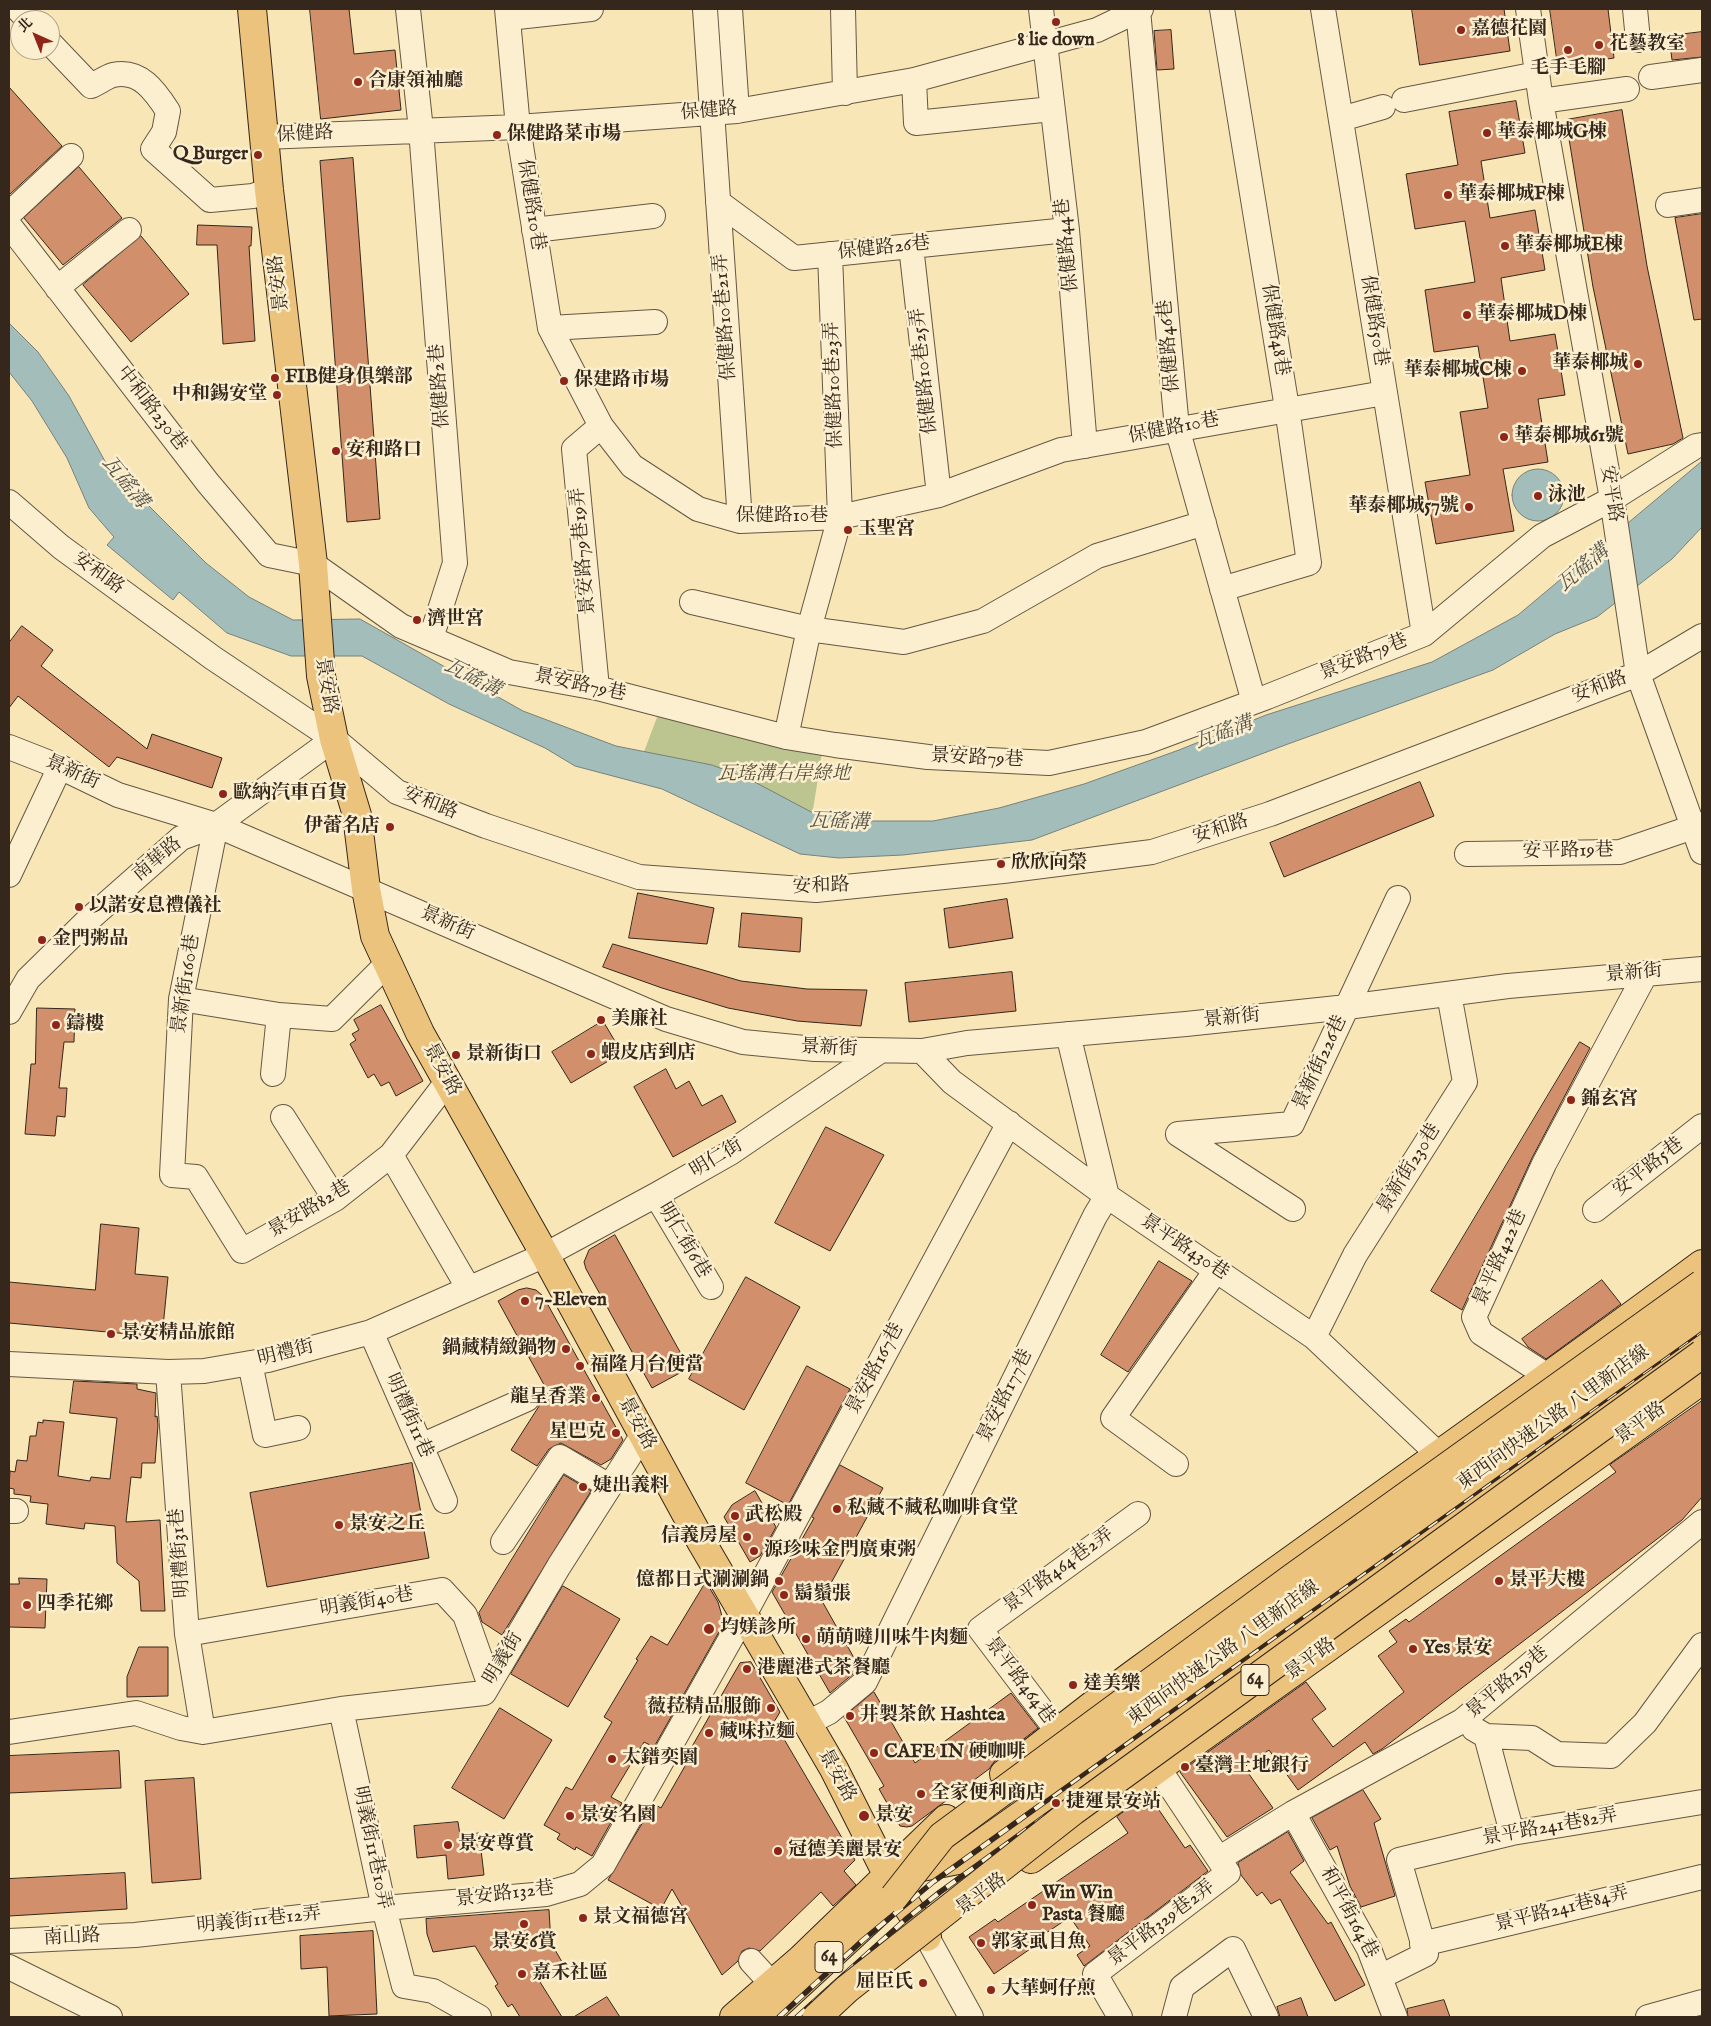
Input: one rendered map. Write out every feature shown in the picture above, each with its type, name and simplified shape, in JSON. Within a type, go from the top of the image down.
[{"type":"main road","name":"景安路","points":[[252,9],[269,190],[312,564],[321,676],[334,739],[357,815],[366,889],[375,936],[420,1033],[545,1254],[642,1436],[806,1724],[834,1769],[891,1885],[927,1937]]},
{"type":"main road","points":[[891,1885],[935,1827],[1140,1669],[1438,1454],[1549,1378],[1702,1264]]},
{"type":"main road","points":[[734,2017],[891,1885],[942,1836],[1284,1584],[1702,1284]]},
{"type":"main road","name":"東西向快速公路 八里新店線","points":[[764,2017],[891,1885],[1045,1783],[1702,1313]]},
{"type":"main road","name":"景平路","points":[[891,1885],[958,1860],[1702,1334]]},
{"type":"main road","name":"東西向快速公路 八里新店線","points":[[817,2017],[848,1989],[1073,1811],[1702,1354]]},
{"type":"main road","name":"景平路","points":[[829,2017],[962,1908],[1702,1380]]},
{"type":"street","name":"保健路2巷","points":[[408,9],[422,130],[455,563],[431,638]]},
{"type":"street","points":[[507,13],[591,9]]},
{"type":"street","name":"保健路10巷21弄","points":[[705,9],[740,521]]},
{"type":"street","points":[[730,9],[736,111]]},
{"type":"street","points":[[842,9],[845,93]]},
{"type":"street","name":"保健路44巷","points":[[1041,9],[1067,230],[1085,446]]},
{"type":"street","name":"保健路48巷","points":[[1222,9],[1287,408],[1309,563],[1222,589]]},
{"type":"street","name":"保健路50巷","points":[[1323,9],[1424,634]]},
{"type":"street","name":"安平路","points":[[1528,9],[1541,101],[1613,510],[1638,674],[1698,826],[1702,852]]},
{"type":"street","points":[[1635,9],[1638,40]]},
{"type":"street","name":"保健路","points":[[264,137],[518,127],[736,111],[914,80],[1096,30],[1132,11]]},
{"type":"street","name":"保健路46巷","points":[[1132,11],[1177,428],[1254,702]]},
{"type":"street","name":"保健路10巷","points":[[507,13],[518,127],[550,328],[601,426],[632,466],[698,510],[740,521],[840,516],[939,495],[1061,450],[1287,408],[1384,393]]},
{"type":"street","points":[[60,53],[92,86],[113,76],[136,76],[155,91],[168,111],[164,132],[153,149],[210,200],[253,196],[269,190]]},
{"type":"street","points":[[1651,76],[1702,70]]},
{"type":"street","points":[[1341,119],[1393,104],[1537,74]]},
{"type":"street","points":[[914,80],[916,123],[1052,109]]},
{"type":"street","points":[[1541,101],[1627,89]]},
{"type":"street","points":[[9,214],[71,156]]},
{"type":"street","points":[[1668,205],[1702,200]]},
{"type":"street","name":"保健路26巷","points":[[718,202],[794,258],[1067,230]]},
{"type":"street","points":[[534,230],[653,216]]},
{"type":"street","name":"中和路230巷","points":[[9,226],[208,483],[269,555],[312,564]]},
{"type":"street","points":[[57,288],[129,230]]},
{"type":"street","name":"保健路10巷25弄","points":[[911,246],[939,495]]},
{"type":"street","name":"保健路10巷23弄","points":[[786,737],[809,630],[840,516],[830,254]]},
{"type":"street","points":[[550,328],[655,322]]},
{"type":"street","name":"景安路79巷19弄","points":[[596,688],[574,449],[601,426]]},
{"type":"street","name":"景安路79巷","points":[[312,564],[401,626],[509,672],[596,688],[786,737],[928,757],[1049,763],[1146,742],[1254,702],[1424,634],[1542,536],[1613,510],[1696,446],[1702,445]]},
{"type":"street","name":"安和路","points":[[9,502],[61,547],[213,658],[334,739],[397,792],[486,826],[640,877],[816,890],[1004,871],[1152,852],[1270,814],[1638,674],[1702,636]]},
{"type":"street","points":[[692,602],[809,630],[904,642],[983,621],[1098,556],[1204,523]]},
{"type":"street","name":"南華路","points":[[9,1012],[28,979],[94,915],[181,838],[216,825],[334,739]]},
{"type":"street","name":"景新街","points":[[9,747],[60,766],[118,795],[216,825],[578,983],[666,1019],[743,1042],[815,1050],[922,1051],[967,1043],[1186,1024],[1646,973],[1702,969]]},
{"type":"street","points":[[9,875],[60,766]]},
{"type":"street","name":"景新街160巷","points":[[172,1175],[181,999],[216,825]]},
{"type":"street","name":"安平路19巷","points":[[1467,854],[1620,852],[1698,826]]},
{"type":"street","points":[[1347,1007],[1398,898]]},
{"type":"street","points":[[181,999],[279,1015],[332,1019],[387,964]]},
{"type":"street","name":"景平路422巷","points":[[1549,1378],[1481,1333],[1474,1317],[1544,1164],[1646,973]]},
{"type":"street","name":"景新街230巷","points":[[1314,1337],[1355,1255],[1465,1082],[1449,994]]},
{"type":"street","name":"景新街226巷","points":[[1293,1209],[1178,1134],[1292,1124],[1347,1007]]},
{"type":"street","points":[[273,1074],[279,1015]]},
{"type":"street","points":[[1068,1034],[1107,1196]]},
{"type":"street","name":"明仁街","points":[[545,1254],[730,1153],[880,1051]]},
{"type":"street","name":"景平路430巷","points":[[922,1051],[952,1082],[1107,1196],[1314,1337],[1438,1454]]},
{"type":"street","name":"景安路82巷","points":[[172,1175],[196,1177],[242,1251],[335,1199],[391,1155],[447,1082]]},
{"type":"street","points":[[283,1117],[335,1199]]},
{"type":"street","name":"景安路167巷","points":[[744,1615],[1009,1123]]},
{"type":"street","name":"安平路5巷","points":[[1595,1210],[1702,1126]]},
{"type":"street","points":[[391,1155],[469,1289]]},
{"type":"street","name":"明仁街6巷","points":[[656,1195],[711,1287]]},
{"type":"street","name":"景安路177巷","points":[[806,1724],[829,1712],[865,1682],[1095,1216],[1107,1196]]},
{"type":"street","name":"明禮街","points":[[9,1364],[168,1372],[204,1371],[250,1364],[371,1332],[545,1254]]},
{"type":"street","points":[[1176,1464],[1113,1418],[1216,1269]]},
{"type":"street","name":"明禮街11巷","points":[[371,1332],[445,1501]]},
{"type":"street","points":[[250,1364],[265,1435],[298,1428]]},
{"type":"street","name":"明禮街31巷","points":[[168,1372],[187,1634],[203,1732]]},
{"type":"street","points":[[421,1446],[526,1399]]},
{"type":"street","name":"明義街","points":[[203,1732],[341,1709],[484,1693],[609,1486],[642,1436]]},
{"type":"street","points":[[503,1542],[560,1457],[609,1486]]},
{"type":"street","name":"景平路464巷2弄","points":[[980,1629],[1138,1514]]},
{"type":"street","name":"景平路259巷","points":[[1224,1865],[1293,1813],[1462,1721],[1702,1522]]},
{"type":"street","name":"明義街40巷","points":[[187,1634],[442,1590],[465,1615],[489,1683]]},
{"type":"street","name":"景安路132巷","points":[[384,1908],[546,1894],[580,1884],[603,1865],[744,1615]]},
{"type":"street","name":"景平路464巷","points":[[980,1629],[1058,1732]]},
{"type":"street","points":[[1462,1721],[1486,1736],[1532,1738],[1557,1754],[1611,1756],[1645,1723],[1702,1645]]},
{"type":"street","name":"明義街11巷10弄","points":[[341,1709],[384,1908],[404,1986],[433,1991],[479,2017]]},
{"type":"street","points":[[9,1732],[136,1713],[181,1728],[203,1732]]},
{"type":"street","points":[[1486,1736],[1512,1833]]},
{"type":"street","points":[[1159,1769],[1224,1865]]},
{"type":"street","name":"景平路241巷82弄","points":[[1422,1944],[1399,1860],[1512,1833],[1702,1802]]},
{"type":"street","name":"和平街164巷","points":[[1293,1813],[1369,1949],[1395,2017]]},
{"type":"street","name":"景平路329巷2弄","points":[[1120,2017],[1095,1974],[1224,1865]]},
{"type":"street","name":"景平路241巷84弄","points":[[1422,1944],[1702,1877]]},
{"type":"street","name":"明義街11巷12弄","points":[[135,1935],[384,1908]]},
{"type":"street","name":"南山路","points":[[9,1941],[135,1935]]},
{"type":"street","name":"景安路","points":[[927,1937],[971,2017]]},
{"type":"street","points":[[1380,1977],[1426,1954],[1422,1944]]},
{"type":"street","points":[[1174,2017],[1182,1987],[1234,1949],[1266,2017]]},
{"type":"street","points":[[751,1961],[772,1984]]},
{"type":"street","points":[[9,1967],[110,2017]]},
{"type":"street","points":[[1648,2017],[1702,2002]]},
{"type":"green space","name":"瓦瑤溝右岸綠地","points":[[659,712],[822,753],[812,816],[642,757]]},
{"type":"water","name":"瓦磘溝","points":[[9,323],[38,352],[69,396],[106,463],[206,563],[249,597],[293,620],[360,619],[523,711],[616,746],[712,765],[749,779],[815,814],[868,821],[933,821],[999,808],[1084,784],[1179,750],[1266,715],[1432,662],[1518,615],[1702,461],[1702,527],[1672,559],[1597,617],[1555,634],[1493,670],[1032,840],[903,855],[839,858],[800,854],[662,789],[575,766],[545,748],[449,704],[362,656],[291,656],[227,633],[179,592],[173,600],[107,545],[114,537],[89,508],[67,458],[32,401],[9,372]]},
{"type":"water","name":"泳池","points":[[1538,469],[1548,471],[1556,477],[1562,485],[1564,495],[1562,505],[1556,513],[1548,519],[1538,521],[1528,519],[1520,513],[1514,505],[1512,495],[1514,485],[1520,477],[1528,471]]},
{"type":"building","name":"合康領袖廳","points":[[310,9],[349,9],[354,54],[395,50],[401,110],[321,119]]},
{"type":"building","name":"嘉德花園","points":[[1412,9],[1504,9],[1510,51],[1420,65]]},
{"type":"building","points":[[1550,9],[1608,9],[1614,58],[1558,66]]},
{"type":"building","points":[[1171,30],[1174,69],[1157,70],[1154,31]]},
{"type":"building","points":[[1702,32],[1702,57],[1672,60],[1669,36]]},
{"type":"building","points":[[9,87],[62,146],[9,195]]},
{"type":"building","points":[[1516,101],[1525,153],[1481,161],[1490,218],[1535,210],[1545,270],[1501,278],[1510,341],[1555,334],[1565,395],[1538,399],[1548,462],[1503,469],[1514,531],[1436,544],[1425,482],[1470,475],[1460,412],[1488,408],[1478,346],[1434,352],[1425,290],[1475,282],[1465,221],[1415,229],[1406,174],[1458,165],[1449,112]]},
{"type":"building","points":[[1622,110],[1647,266],[1683,438],[1673,444],[1628,454],[1593,287],[1566,120]]},
{"type":"building","points":[[353,158],[380,519],[347,522],[320,161]]},
{"type":"building","points":[[79,167],[122,218],[63,265],[24,218]]},
{"type":"building","points":[[1702,214],[1702,319],[1694,320],[1675,218]]},
{"type":"building","points":[[198,225],[252,227],[251,246],[249,246],[255,341],[223,344],[217,245],[197,245]]},
{"type":"building","points":[[141,236],[189,294],[131,342],[83,285]]},
{"type":"building","points":[[22,626],[53,650],[41,666],[147,749],[152,734],[222,758],[212,788],[117,757],[109,767],[18,696],[9,708],[9,643]]},
{"type":"building","points":[[1420,782],[1434,816],[1284,877],[1270,843]]},
{"type":"building","points":[[638,893],[714,908],[707,944],[629,938]]},
{"type":"building","points":[[1007,899],[1013,938],[949,948],[944,909]]},
{"type":"building","points":[[742,913],[802,918],[800,952],[739,947]]},
{"type":"building","points":[[613,944],[741,981],[807,989],[867,990],[861,1026],[797,1021],[728,1008],[662,988],[603,967]]},
{"type":"building","points":[[1012,972],[1016,1011],[909,1022],[905,983]]},
{"type":"building","points":[[381,1005],[423,1081],[396,1096],[389,1082],[381,1086],[374,1074],[368,1078],[350,1044],[356,1040],[352,1034],[359,1030],[354,1020]]},
{"type":"building","points":[[37,1008],[75,1009],[74,1042],[64,1042],[59,1088],[67,1088],[65,1117],[57,1116],[55,1136],[25,1134],[31,1064],[35,1064]]},
{"type":"building","points":[[603,1021],[622,1053],[571,1083],[552,1052]]},
{"type":"building","points":[[1580,1042],[1590,1048],[1532,1158],[1462,1310],[1431,1291]]},
{"type":"building","points":[[666,1069],[676,1089],[689,1081],[702,1106],[722,1095],[736,1122],[673,1157],[634,1087]]},
{"type":"building","points":[[826,1127],[884,1155],[830,1251],[775,1223]]},
{"type":"building","points":[[101,1224],[139,1228],[135,1274],[168,1277],[162,1337],[9,1323],[9,1282],[95,1290]]},
{"type":"building","points":[[615,1235],[689,1368],[652,1388],[586,1269],[584,1262],[589,1250]]},
{"type":"building","points":[[1159,1261],[1192,1281],[1128,1372],[1101,1355]]},
{"type":"building","points":[[746,1277],[800,1307],[744,1410],[689,1379]]},
{"type":"building","points":[[1602,1280],[1621,1304],[1546,1359],[1528,1347],[1522,1339]]},
{"type":"building","points":[[527,1288],[536,1290],[543,1296],[623,1440],[611,1459],[601,1465],[561,1443],[549,1449],[537,1466],[511,1450],[548,1392],[498,1301],[518,1290]]},
{"type":"building","points":[[807,1366],[850,1389],[788,1505],[746,1483]]},
{"type":"building","points":[[74,1381],[137,1384],[137,1389],[156,1393],[155,1417],[157,1416],[158,1425],[155,1463],[142,1463],[141,1478],[131,1477],[126,1522],[160,1520],[165,1611],[141,1611],[139,1581],[117,1563],[115,1526],[85,1523],[84,1529],[46,1524],[48,1504],[30,1502],[31,1496],[14,1494],[14,1489],[9,1488],[10,1471],[15,1472],[17,1460],[27,1461],[30,1436],[36,1436],[38,1422],[43,1423],[43,1420],[64,1422],[58,1476],[90,1481],[91,1477],[110,1479],[117,1418],[70,1413]]},
{"type":"building","points":[[1702,1401],[1702,1497],[1682,1520],[1382,1749],[1373,1754],[1365,1742],[1298,1790],[1269,1750],[1244,1767],[1273,1808],[1227,1837],[1180,1772],[1306,1682],[1326,1709],[1312,1719],[1333,1747],[1404,1692],[1378,1656],[1397,1642],[1389,1631],[1406,1619],[1409,1622],[1616,1472],[1610,1465]]},
{"type":"building","name":"景安之丘","points":[[412,1463],[429,1558],[267,1587],[250,1493]]},
{"type":"building","points":[[840,1465],[883,1488],[830,1585],[827,1587],[832,1595],[822,1601],[858,1665],[854,1673],[830,1693],[772,1592],[814,1518],[812,1517]]},
{"type":"building","points":[[564,1475],[591,1491],[502,1635],[482,1622],[479,1613]]},
{"type":"building","points":[[755,1491],[776,1527],[760,1556],[750,1562],[724,1517],[732,1505]]},
{"type":"building","name":"四季花鄉","points":[[19,1578],[47,1579],[45,1628],[9,1627],[9,1584],[19,1584]]},
{"type":"building","points":[[706,1582],[718,1602],[724,1623],[654,1747],[644,1742],[611,1797],[622,1803],[592,1856],[576,1847],[575,1850],[557,1839],[560,1834],[544,1825],[566,1787],[572,1790],[612,1722],[604,1717],[651,1636],[667,1645]]},
{"type":"building","points":[[563,1586],[620,1619],[568,1707],[511,1674]]},
{"type":"building","points":[[139,1647],[168,1647],[168,1696],[127,1697],[127,1677]]},
{"type":"building","points":[[751,1662],[780,1712],[774,1722],[855,1860],[844,1871],[856,1885],[833,1906],[821,1892],[760,1951],[749,1948],[742,1951],[738,1961],[722,1975],[672,1889],[661,1909],[608,1880],[646,1817],[648,1818],[656,1805],[661,1808],[689,1759],[686,1757],[740,1663]]},
{"type":"building","points":[[874,1692],[915,1763],[1011,1693],[1038,1728],[994,1762],[989,1769],[912,1826],[900,1826],[879,1789],[884,1786],[844,1717]]},
{"type":"building","points":[[500,1708],[552,1740],[504,1819],[452,1788]]},
{"type":"building","points":[[119,1751],[121,1788],[9,1793],[9,1756]]},
{"type":"building","points":[[194,1778],[201,1879],[152,1883],[145,1781]]},
{"type":"building","points":[[1363,1790],[1381,1819],[1374,1823],[1395,1896],[1361,1907],[1350,1886],[1337,1846],[1330,1850],[1312,1818]]},
{"type":"building","points":[[1148,1794],[1185,1848],[1190,1845],[1208,1871],[1084,1966],[1077,1955],[1090,1946],[1070,1917],[1031,1943],[1033,1947],[994,1974],[969,1937],[995,1919],[998,1922],[1128,1833],[1117,1817]]},
{"type":"building","name":"景安尊賞","points":[[458,1822],[460,1835],[479,1833],[484,1875],[448,1879],[446,1855],[417,1858],[414,1826]]},
{"type":"building","points":[[1288,1832],[1304,1861],[1290,1872],[1328,1924],[1331,1922],[1365,1985],[1335,2001],[1280,1899],[1271,1904],[1262,1892],[1257,1896],[1241,1875],[1238,1863]]},
{"type":"building","points":[[125,1873],[127,1909],[9,1916],[9,1879]]},
{"type":"building","points":[[549,1910],[551,1943],[565,1967],[540,1982],[562,2017],[520,2017],[512,2004],[508,2007],[495,1986],[498,1984],[475,1946],[433,1952],[427,1934],[426,1919]]},
{"type":"building","points":[[373,1931],[377,2014],[329,2016],[327,1967],[301,1969],[300,1936]]},
{"type":"building","name":"嘉禾社區","points":[[607,1997],[620,2017],[574,2017]]},
{"type":"building","points":[[1301,1998],[1308,2017],[1280,2017],[1277,2007]]},
{"type":"building","points":[[1444,2000],[1450,2017],[1408,2017],[1407,2009]]},
{"type":"railway","points":[[779,2017],[863,1940],[933,1882],[1702,1330]]},
{"type":"railway","points":[[797,2017],[905,1920],[940,1892],[1702,1343]]},
{"type":"place","name":"8 lie down","points":[[1056,22]]},
{"type":"place","name":"嘉德花園","points":[[1461,30]]},
{"type":"place","name":"花藝教室","points":[[1599,45]]},
{"type":"place","name":"毛手毛腳","points":[[1568,50]]},
{"type":"place","name":"合康領袖廳","points":[[358,82]]},
{"type":"place","name":"華泰椰城G棟","points":[[1487,133]]},
{"type":"place","name":"保健路菜市場","points":[[497,135]]},
{"type":"place","name":"Q Burger","points":[[258,155]]},
{"type":"place","name":"華泰椰城F棟","points":[[1448,195]]},
{"type":"place","name":"華泰椰城E棟","points":[[1505,246]]},
{"type":"place","name":"華泰椰城D棟","points":[[1467,315]]},
{"type":"place","name":"華泰椰城","points":[[1638,364]]},
{"type":"place","name":"華泰椰城C棟","points":[[1522,371]]},
{"type":"place","name":"FIB健身俱樂部","points":[[275,378]]},
{"type":"place","name":"保建路市場","points":[[564,381]]},
{"type":"place","name":"中和錫安堂","points":[[277,395]]},
{"type":"place","name":"華泰椰城61號","points":[[1504,437]]},
{"type":"place","name":"安和路口","points":[[336,451]]},
{"type":"place","name":"泳池","points":[[1538,496]]},
{"type":"place","name":"華泰椰城57號","points":[[1469,507]]},
{"type":"place","name":"玉聖宮","points":[[848,530]]},
{"type":"place","name":"濟世宮","points":[[417,620]]},
{"type":"place","name":"歐納汽車百貨","points":[[223,794]]},
{"type":"place","name":"伊蕾名店","points":[[390,827]]},
{"type":"place","name":"欣欣向榮","points":[[1001,864]]},
{"type":"place","name":"以諾安息禮儀社","points":[[79,907]]},
{"type":"place","name":"金門粥品","points":[[42,940]]},
{"type":"place","name":"美廉社","points":[[601,1020]]},
{"type":"place","name":"鑄樓","points":[[56,1025]]},
{"type":"place","name":"蝦皮店到店","points":[[591,1054]]},
{"type":"place","name":"景新街口","points":[[456,1055]]},
{"type":"place","name":"錦玄宮","points":[[1571,1100]]},
{"type":"place","name":"7-Eleven","points":[[525,1301]]},
{"type":"place","name":"景安精品旅館","points":[[111,1334]]},
{"type":"place","name":"鍋藏精緻鍋物","points":[[566,1349]]},
{"type":"place","name":"福隆月台便當","points":[[580,1366]]},
{"type":"place","name":"龍呈香業","points":[[596,1398]]},
{"type":"place","name":"星巴克","points":[[616,1433]]},
{"type":"place","name":"婕出義料","points":[[583,1487]]},
{"type":"place","name":"私藏不藏私咖啡食堂","points":[[837,1509]]},
{"type":"place","name":"武松殿","points":[[735,1516]]},
{"type":"place","name":"景安之丘","points":[[339,1525]]},
{"type":"place","name":"信義房屋","points":[[747,1537]]},
{"type":"place","name":"源珍味金門廣東粥","points":[[754,1551]]},
{"type":"place","name":"億都日式涮涮鍋","points":[[779,1581]]},
{"type":"place","name":"景平大樓","points":[[1499,1581]]},
{"type":"place","name":"鬍鬚張","points":[[784,1595]]},
{"type":"place","name":"四季花鄉","points":[[27,1605]]},
{"type":"place","name":"均媄診所","points":[[709,1629]]},
{"type":"place","name":"萌萌噠川味牛肉麵","points":[[806,1639]]},
{"type":"place","name":"Yes 景安","points":[[1413,1649]]},
{"type":"place","name":"港麗港式茶餐廳","points":[[747,1669]]},
{"type":"place","name":"達美樂","points":[[1073,1685]]},
{"type":"place","name":"薇菈精品服飾","points":[[771,1708]]},
{"type":"place","name":"井製茶飲 Hashtea","points":[[850,1716]]},
{"type":"place","name":"藏味拉麵","points":[[709,1733]]},
{"type":"place","name":"CAFE IN 硬咖啡","points":[[874,1753]]},
{"type":"place","name":"太鐠奕園","points":[[612,1759]]},
{"type":"place","name":"臺灣土地銀行","points":[[1185,1767]]},
{"type":"place","name":"全家便利商店","points":[[921,1794]]},
{"type":"place","name":"捷運景安站","points":[[1056,1803]]},
{"type":"place","name":"景安名園","points":[[570,1816]]},
{"type":"place","name":"景安","points":[[864,1816]]},
{"type":"place","name":"景安尊賞","points":[[448,1845]]},
{"type":"place","name":"冠德美麗景安","points":[[778,1851]]},
{"type":"place","name":"Win Win Pasta 餐廳","points":[[1032,1905]]},
{"type":"place","name":"景文福德宮","points":[[583,1918]]},
{"type":"place","name":"景安6賞","points":[[524,1924]]},
{"type":"place","name":"郭家虱目魚","points":[[981,1943]]},
{"type":"place","name":"嘉禾社區","points":[[522,1974]]},
{"type":"place","name":"屈臣氏","points":[[923,1983]]},
{"type":"place","name":"大華蚵仔煎","points":[[991,1990]]}]
